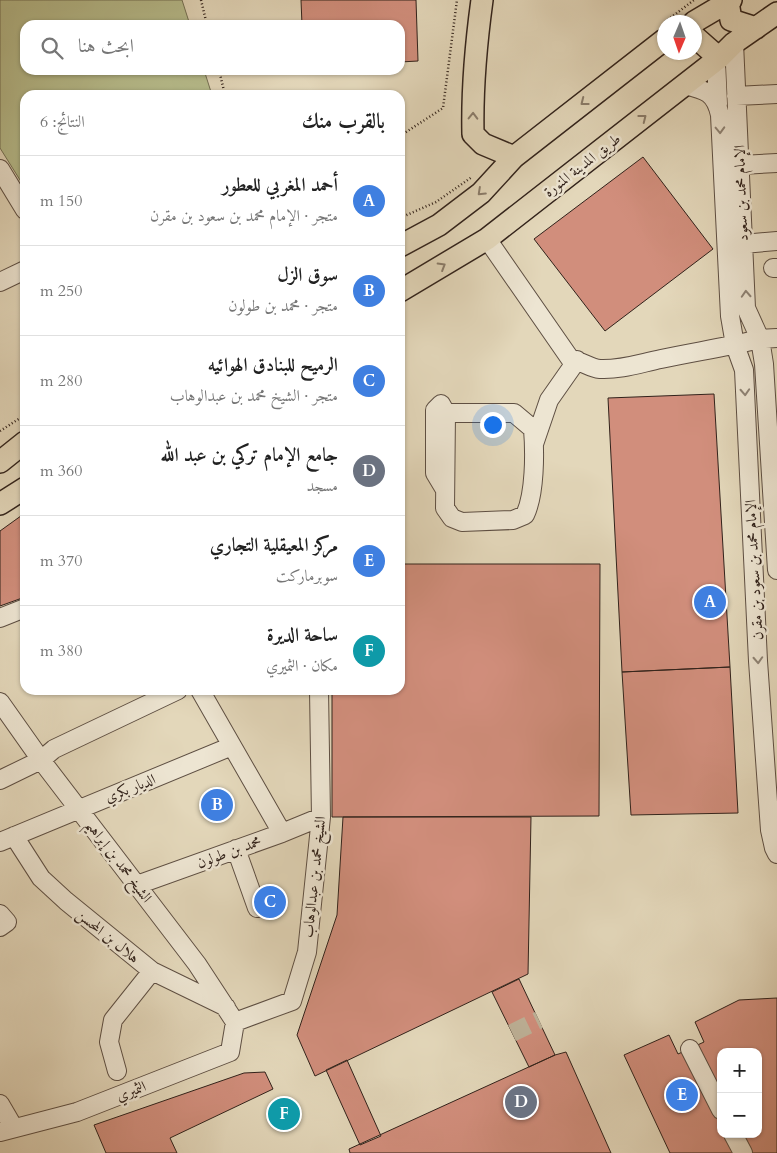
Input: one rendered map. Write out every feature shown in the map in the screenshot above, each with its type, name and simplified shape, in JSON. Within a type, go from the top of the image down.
[{"type":"main road","points":[[482,0],[478,29],[473,134],[483,144],[514,157]]},
{"type":"main road","points":[[702,17],[729,1],[732,20],[756,28]]},
{"type":"main road","name":"طريق المدينة المنورة","points":[[405,288],[487,239],[777,13]]},
{"type":"main road","points":[[702,41],[723,54]]},
{"type":"main road","points":[[405,243],[439,225],[480,193],[514,157],[657,45]]},
{"type":"main road","points":[[0,462],[20,446]]},
{"type":"main road","points":[[0,504],[20,491]]},
{"type":"street","name":"الإمام محمد بن سعود","points":[[723,54],[736,96],[741,165],[746,308],[769,339]]},
{"type":"street","name":"الإمام محمد بن سعود","points":[[723,54],[718,104],[730,316],[735,345]]},
{"type":"street","points":[[684,85],[708,92],[718,104]]},
{"type":"street","points":[[736,96],[777,94]]},
{"type":"street","points":[[741,165],[777,163]]},
{"type":"street","points":[[0,169],[20,202]]},
{"type":"street","points":[[487,239],[574,360],[588,367],[601,369],[622,368],[769,339]]},
{"type":"street","points":[[743,244],[777,241]]},
{"type":"street","points":[[0,282],[20,272]]},
{"type":"street","name":"الإمام محمد بن سعود بن مقرن","points":[[769,339],[764,364],[777,570]]},
{"type":"street","name":"الإمام محمد بن سعود بن مقرن","points":[[735,345],[744,370],[762,721],[770,830],[777,854]]},
{"type":"street","points":[[514,413],[532,429],[534,444],[530,504],[524,515],[513,520],[462,522],[452,518],[445,508],[444,488],[435,472],[435,410],[441,404],[446,413],[514,413],[537,407],[542,404],[574,360]]},
{"type":"street","points":[[534,444],[549,400],[574,360]]},
{"type":"street","points":[[0,618],[20,610]]},
{"type":"street","points":[[0,780],[41,760],[54,749],[167,695]]},
{"type":"street","name":"الشيخ محمد بن عبدالوهاب","points":[[230,1015],[292,1001],[307,952],[321,817],[319,695]]},
{"type":"street","points":[[204,698],[282,833]]},
{"type":"street","name":"الشيخ محمد بن إبراهيم","points":[[0,702],[41,760],[197,964],[230,1015]]},
{"type":"street","name":"الديار بكري","points":[[7,839],[232,746]]},
{"type":"street","name":"محمد بن طولون","points":[[137,885],[321,817]]},
{"type":"street","name":"هلال بن المحسن","points":[[7,839],[41,878],[66,901],[152,971],[230,1015]]},
{"type":"street","points":[[236,849],[257,908]]},
{"type":"street","points":[[0,914],[7,922],[0,926]]},
{"type":"street","points":[[117,1070],[109,1042],[113,1020],[152,971]]},
{"type":"street","name":"الثميري","points":[[7,1130],[77,1112],[230,1052],[230,1015]]},
{"type":"street","points":[[690,1049],[717,1102]]},
{"type":"street","points":[[0,1104],[7,1130]]},
{"type":"street","points":[[735,1138],[743,1153]]},
{"type":"path","points":[[201,0],[206,20]]},
{"type":"path","points":[[405,133],[443,108],[457,0]]},
{"type":"path","points":[[674,15],[694,0]]},
{"type":"path","points":[[220,75],[224,90]]},
{"type":"path","points":[[405,216],[436,202],[474,175]]},
{"type":"path","points":[[0,431],[20,418]]},
{"type":"green space","points":[[0,0],[182,0],[188,20],[20,20],[20,75],[206,75],[210,90],[20,90],[20,180],[0,148]]},
{"type":"building","points":[[301,0],[416,0],[418,61],[405,62],[405,20],[302,20]]},
{"type":"building","points":[[643,157],[713,249],[605,331],[534,239]]},
{"type":"building","points":[[714,394],[730,667],[622,672],[608,398]]},
{"type":"building","points":[[20,517],[20,599],[0,606],[0,531]]},
{"type":"building","points":[[405,564],[600,564],[599,816],[332,817],[332,695],[405,695]]},
{"type":"building","points":[[730,667],[738,813],[631,815],[622,672]]},
{"type":"building","points":[[343,817],[531,817],[528,974],[315,1076],[297,1035],[337,915]]},
{"type":"building","points":[[519,979],[555,1055],[529,1067],[492,992]]},
{"type":"building","points":[[777,998],[777,1153],[670,1153],[624,1055],[669,1035],[678,1054],[704,1042],[695,1022],[739,1000]]},
{"type":"building","points":[[566,1052],[611,1153],[350,1153],[349,1149],[555,1055]]},
{"type":"building","points":[[347,1060],[381,1136],[360,1145],[326,1070]]},
{"type":"building","points":[[265,1072],[273,1089],[170,1138],[177,1153],[106,1153],[94,1125],[244,1073]]},
{"type":"tunnel","points":[[512,1033],[539,1020]]},
{"type":"place","name":"أحمد المغربي للعطور","points":[[710,602]]},
{"type":"place","name":"سوق الزل","points":[[217,805]]},
{"type":"place","name":"الرميح للبنادق الهوائيه","points":[[270,902]]},
{"type":"place","name":"مركز المعيقلية التجاري","points":[[682,1095]]},
{"type":"place","name":"جامع الإمام تركي بن عبد الله","points":[[521,1102]]},
{"type":"place","name":"ساحة الديرة","points":[[284,1114]]}]
